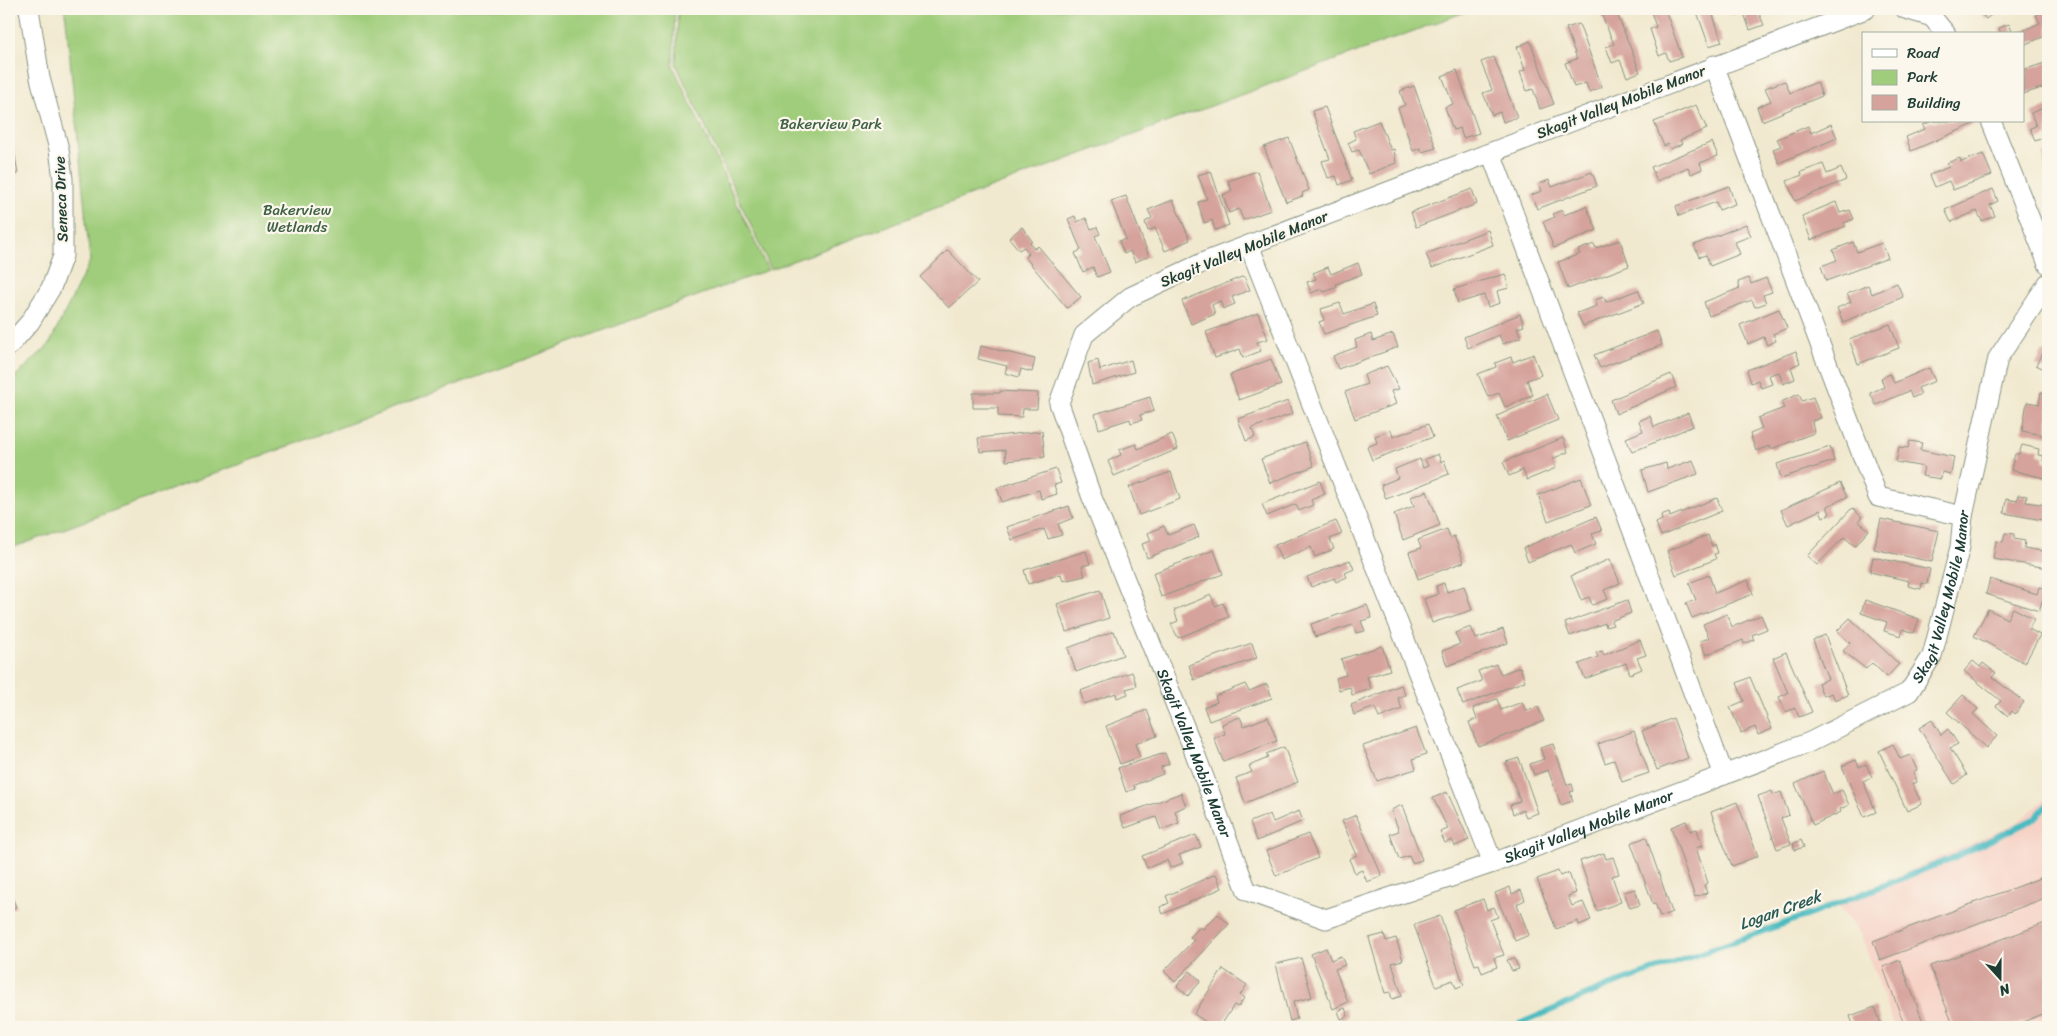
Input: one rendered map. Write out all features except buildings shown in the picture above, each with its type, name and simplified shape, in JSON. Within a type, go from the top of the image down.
[{"type":"street","name":"Seneca Drive","points":[[9,346],[30,322],[51,288],[63,256],[62,172],[59,149],[40,78],[30,26],[29,9]]},
{"type":"street","name":"Skagit Valley Mobile Manor","points":[[1866,9],[1714,65],[1491,153],[1204,262],[1130,297],[1084,335],[1059,403],[1091,495],[1191,743],[1247,890],[1326,919],[1493,863],[1810,742],[1909,692],[1932,656],[1960,548],[1963,516],[1998,358],[2048,283]]},
{"type":"street","points":[[1905,9],[1932,17],[1944,32]]},
{"type":"street","points":[[1714,65],[1878,497],[1963,516]]},
{"type":"street","points":[[1991,122],[2048,264]]},
{"type":"street","points":[[1491,153],[1724,775]]},
{"type":"street","points":[[1249,245],[1493,863]]},
{"type":"shaded area","points":[[2048,797],[2048,1027],[1895,1027],[1860,933],[1836,903],[2015,824]]},
{"type":"green space","name":"Bakerview Wetlands","points":[[65,9],[675,9],[673,66],[768,270],[9,549],[9,382],[49,345],[90,261]]},
{"type":"green space","name":"Bakerview Park","points":[[678,9],[1473,9],[771,269],[676,64]]},
{"type":"waterway","name":"Logan Creek","points":[[1512,1027],[1606,987],[1814,913],[1953,858],[2034,819],[2048,804]]}]
